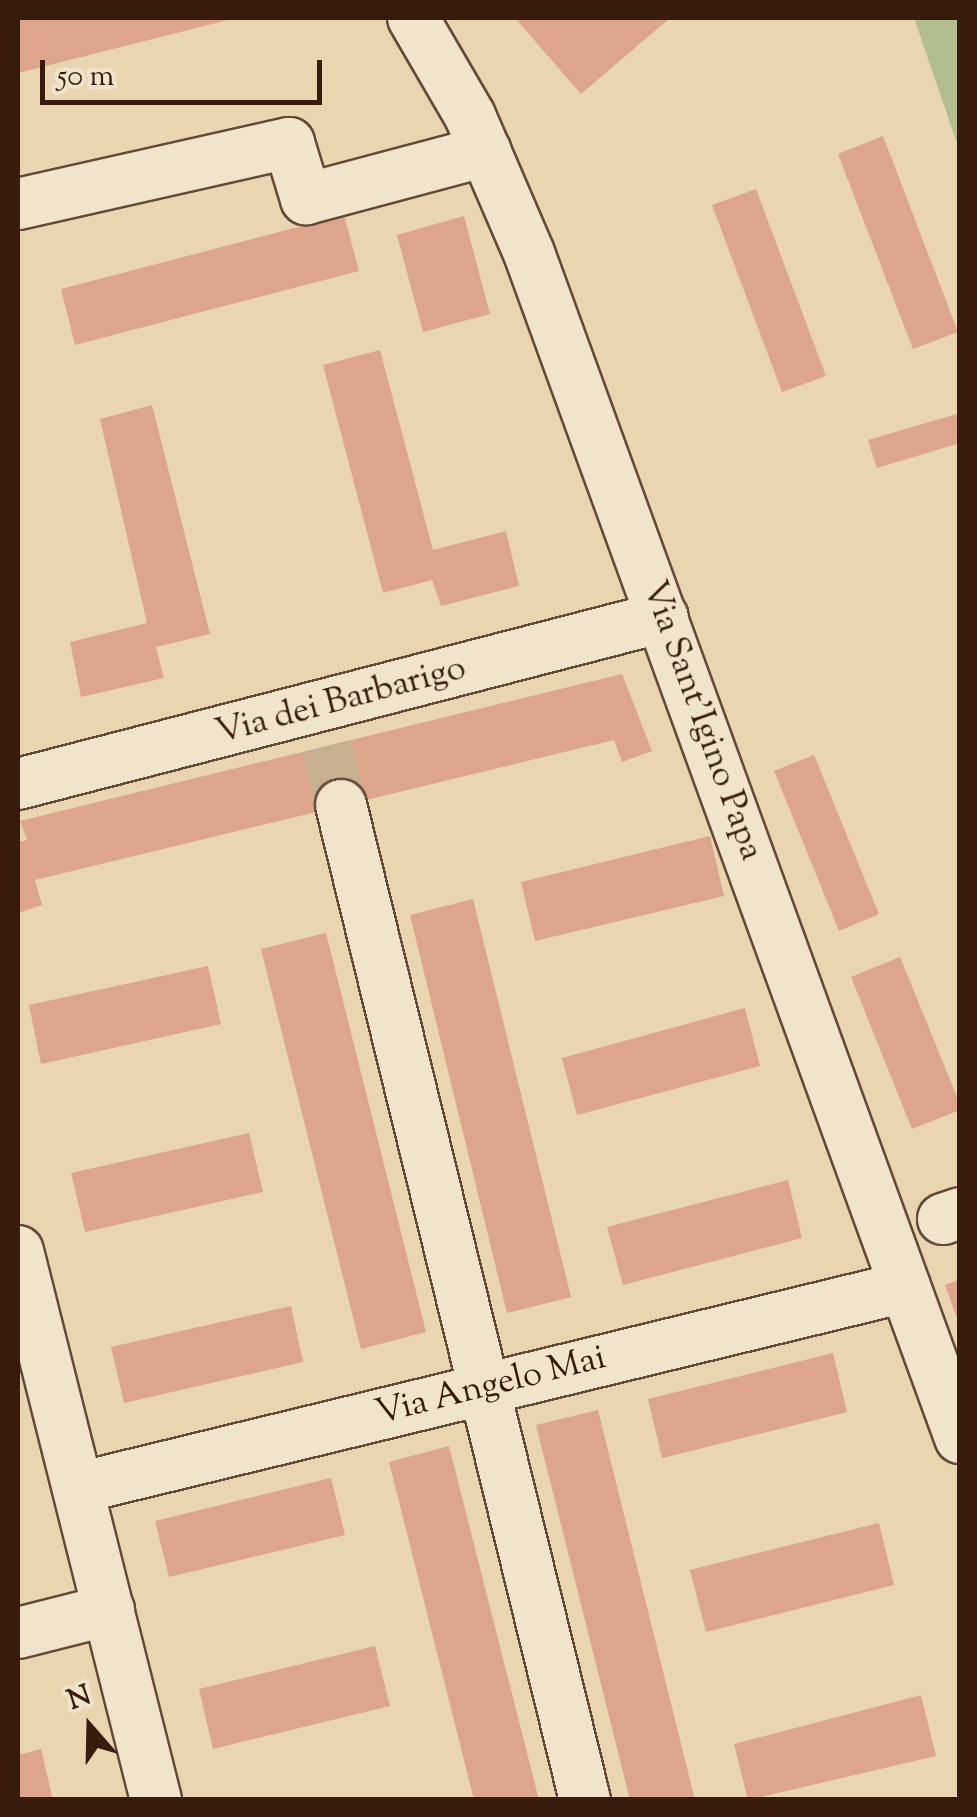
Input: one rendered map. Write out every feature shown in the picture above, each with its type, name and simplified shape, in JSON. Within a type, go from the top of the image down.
[{"type":"street","name":"Via Sant'Igino Papa","points":[[414,18],[486,151],[663,617],[960,1438]]},
{"type":"street","points":[[18,204],[289,143],[306,199],[486,151]]},
{"type":"street","name":"Via dei Barbarigo","points":[[18,784],[322,727],[663,617]]},
{"type":"street","points":[[342,805],[584,1800]]},
{"type":"street","points":[[18,1251],[156,1800]]},
{"type":"street","name":"Via Angelo Mai","points":[[78,1488],[904,1287]]},
{"type":"street","points":[[18,1634],[109,1610]]},
{"type":"green space","points":[[914,18],[959,18],[959,149]]},
{"type":"building","points":[[515,18],[670,18],[581,94]]},
{"type":"building","points":[[18,19],[232,19],[18,73]]},
{"type":"building","points":[[883,136],[958,332],[913,349],[838,154]]},
{"type":"building","points":[[756,189],[826,376],[782,392],[712,205]]},
{"type":"building","points":[[344,215],[359,271],[75,345],[61,289]]},
{"type":"building","points":[[464,216],[490,314],[423,332],[397,235]]},
{"type":"building","points":[[380,350],[433,550],[506,531],[519,586],[441,606],[432,580],[383,593],[323,365]]},
{"type":"building","points":[[152,405],[210,634],[156,647],[164,678],[81,697],[70,642],[147,623],[100,419]]},
{"type":"building","points":[[960,413],[960,443],[877,468],[868,440]]},
{"type":"building","points":[[622,674],[652,751],[622,762],[614,740],[35,880],[42,905],[18,913],[18,842],[27,840],[20,821]]},
{"type":"building","points":[[814,755],[879,914],[839,931],[774,771]]},
{"type":"building","points":[[710,836],[724,896],[535,941],[521,882]]},
{"type":"building","points":[[473,899],[571,1297],[507,1313],[410,915]]},
{"type":"building","points":[[326,933],[426,1332],[361,1349],[261,949]]},
{"type":"building","points":[[900,957],[960,1104],[960,1110],[912,1129],[851,977]]},
{"type":"building","points":[[208,966],[221,1024],[41,1064],[29,1005]]},
{"type":"building","points":[[745,1008],[760,1066],[577,1115],[562,1058]]},
{"type":"building","points":[[249,1133],[263,1192],[85,1232],[71,1173]]},
{"type":"building","points":[[788,1180],[802,1238],[623,1285],[607,1227]]},
{"type":"building","points":[[960,1279],[960,1324],[959,1324],[945,1285]]},
{"type":"building","points":[[291,1306],[303,1362],[124,1403],[111,1347]]},
{"type":"building","points":[[833,1353],[847,1412],[662,1458],[648,1399]]},
{"type":"building","points":[[598,1410],[695,1800],[630,1800],[536,1425]]},
{"type":"building","points":[[449,1446],[539,1800],[474,1800],[389,1462]]},
{"type":"building","points":[[331,1478],[345,1535],[169,1577],[155,1521]]},
{"type":"building","points":[[879,1523],[894,1585],[706,1632],[690,1570]]},
{"type":"building","points":[[375,1646],[390,1706],[213,1749],[199,1689]]},
{"type":"building","points":[[921,1695],[936,1756],[748,1800],[734,1744]]},
{"type":"building","points":[[41,1749],[53,1800],[18,1800],[18,1755]]},
{"type":"tunnel","points":[[326,746],[341,805]]}]
